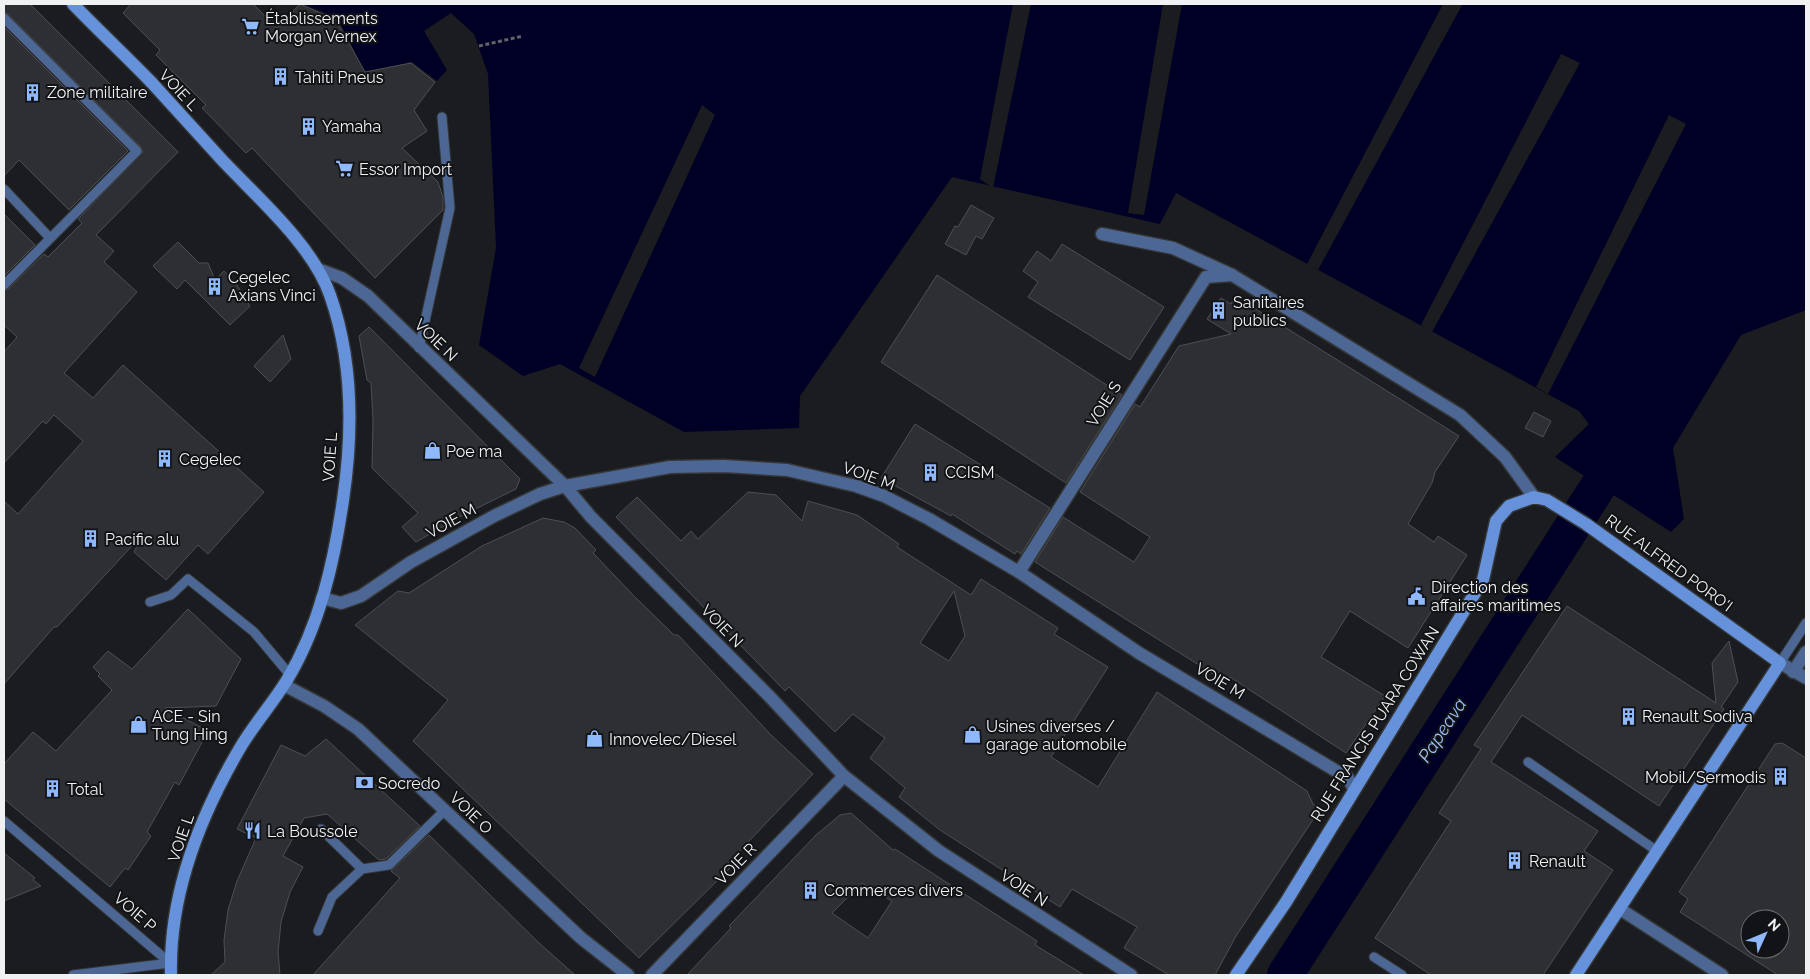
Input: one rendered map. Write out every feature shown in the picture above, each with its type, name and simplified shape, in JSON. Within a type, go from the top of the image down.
[{"type":"main road","name":"VOIE L","points":[[73,4],[151,82],[276,218],[318,268],[330,295],[343,352],[349,393],[349,451],[346,481],[333,561],[322,598],[287,680],[240,748],[207,810],[190,857],[176,910],[171,969]]},
{"type":"main road","name":"RUE ALFRED PORO'I","points":[[1534,497],[1547,500],[1563,508],[1780,663]]},
{"type":"main road","name":"RUE FRANCIS PUARA COWAN","points":[[1236,975],[1286,902],[1483,580],[1496,521],[1509,506],[1534,497]]},
{"type":"main road","points":[[1576,975],[1780,663]]},
{"type":"street","points":[[1102,234],[1173,248],[1232,275],[1460,414],[1505,457],[1534,497]]},
{"type":"street","name":"VOIE N","points":[[318,268],[342,278],[368,296],[419,348],[565,486],[591,517],[770,697],[844,776],[939,851],[1131,975]]},
{"type":"street","name":"VOIE S","points":[[1019,572],[1206,277],[1232,275]]},
{"type":"street","name":"VOIE M","points":[[322,598],[341,604],[361,596],[411,562],[487,520],[540,494],[565,486],[670,467],[724,466],[794,472],[832,480],[884,496],[929,520],[1019,572],[1139,653],[1348,778],[1354,788]]},
{"type":"street","points":[[1793,672],[1806,652]]},
{"type":"street","name":"RUE ALFRED PORO'I","points":[[1780,663],[1806,678]]},
{"type":"street","name":"VOIE O","points":[[287,680],[358,729],[581,938],[628,975]]},
{"type":"street","name":"VOIE R","points":[[652,975],[844,776]]},
{"type":"street","points":[[1620,909],[1722,975]]},
{"type":"lane","points":[[4,18],[137,151],[4,285]]},
{"type":"lane","points":[[419,348],[450,208],[442,117]]},
{"type":"lane","points":[[4,190],[50,238]]},
{"type":"lane","name":"VOIE O","points":[[150,602],[171,595],[188,579],[254,632],[287,680]]},
{"type":"lane","points":[[1780,663],[1806,623]]},
{"type":"lane","points":[[1528,762],[1657,851]]},
{"type":"lane","points":[[318,931],[332,897],[362,869],[389,865],[444,811]]},
{"type":"lane","name":"VOIE P","points":[[4,821],[171,969]]},
{"type":"lane","points":[[321,829],[362,869]]},
{"type":"lane","points":[[1374,957],[1402,975]]},
{"type":"lane","points":[[73,975],[171,969]]},
{"type":"path","points":[[479,46],[523,36]]},
{"type":"water","points":[[301,4],[1806,4],[1806,310],[1741,335],[1673,448],[1684,519],[1671,532],[1555,457],[1589,424],[1579,411],[1176,193],[1160,224],[952,177],[800,396],[799,428],[684,432],[560,364],[523,376],[479,345],[496,248],[488,74],[474,34],[451,13],[424,31],[447,70],[437,81],[412,62],[365,72],[337,17]]},
{"type":"pier","points":[[1013,4],[1031,4],[993,188],[980,179]]},
{"type":"pier","points":[[1163,4],[1182,4],[1144,215],[1128,213]]},
{"type":"pier","points":[[1443,4],[1462,5],[1318,270],[1307,264]]},
{"type":"pier","points":[[1561,54],[1580,63],[1432,332],[1421,325]]},
{"type":"pier","points":[[702,105],[715,115],[595,377],[579,368]]},
{"type":"pier","points":[[1669,115],[1686,124],[1548,394],[1536,387]]},
{"type":"building","points":[[4,4],[30,4],[178,152],[96,235],[114,251],[104,262],[137,292],[64,373],[93,398],[123,365],[264,492],[208,554],[198,545],[166,580],[134,552],[143,534],[57,627],[54,627],[4,684],[4,501],[18,514],[83,441],[54,415],[46,424],[43,421],[4,463],[4,352],[17,337],[4,325],[4,291],[44,254],[48,257],[82,223],[78,219],[143,152],[141,147],[4,12]]},
{"type":"building","points":[[131,4],[253,4],[277,28],[300,4],[336,20],[365,72],[411,63],[435,82],[414,110],[427,131],[402,148],[438,182],[443,197],[443,210],[375,278],[252,148],[246,153],[202,108],[206,105],[156,55],[160,50],[123,13]]},
{"type":"building","name":"Zone militaire","points":[[4,27],[128,151],[69,210],[19,160],[4,176]]},
{"type":"building","points":[[971,205],[994,218],[982,239],[976,236],[966,255],[945,244],[955,226],[958,227]]},
{"type":"building","points":[[4,214],[35,245],[4,276]]},
{"type":"building","name":"Cegelec Axians Vinci","points":[[178,242],[199,263],[208,263],[215,280],[224,271],[235,282],[250,306],[230,325],[185,280],[177,289],[153,266]]},
{"type":"building","points":[[1062,244],[1164,307],[1130,360],[1028,297],[1038,282],[1023,271],[1037,251],[1051,261]]},
{"type":"building","points":[[937,275],[1122,395],[1066,483],[881,362]]},
{"type":"building","points":[[1235,296],[1459,436],[1435,472],[1432,483],[1408,524],[1434,542],[1438,536],[1467,555],[1408,648],[1350,611],[1321,657],[1385,696],[1346,753],[1230,677],[1226,682],[1035,562],[1063,517],[1134,562],[1150,537],[1080,492],[1135,404],[1140,407],[1179,346],[1231,334],[1207,319],[1221,298],[1231,304]]},
{"type":"building","name":"Poe ma","points":[[369,327],[520,479],[516,489],[445,524],[416,542],[402,527],[418,513],[372,468],[373,421],[371,383],[367,380],[359,336]]},
{"type":"building","points":[[283,335],[291,359],[270,382],[254,366]]},
{"type":"building","points":[[1534,412],[1551,421],[1543,437],[1525,428]]},
{"type":"building","points":[[915,424],[1050,508],[1021,554],[1017,551],[1015,554],[952,514],[951,516],[881,478]]},
{"type":"building","name":"Usines diverses / garage automobile","points":[[748,492],[776,495],[802,521],[808,501],[857,515],[899,544],[897,547],[971,595],[981,579],[1058,628],[1054,634],[1108,667],[1051,757],[1098,787],[1157,692],[1307,791],[1313,804],[1320,809],[1236,936],[1215,975],[1169,975],[1124,948],[1137,927],[1072,889],[1060,907],[940,830],[899,797],[905,788],[870,758],[885,738],[853,714],[835,732],[789,687],[785,691],[616,517],[637,497],[681,541],[691,531],[698,539]],"holes":[[[954,591],[965,636],[949,661],[920,643]]]},
{"type":"building","name":"Innovelec/Diesel","points":[[543,518],[564,522],[575,528],[596,550],[593,553],[635,597],[674,635],[678,635],[771,735],[813,774],[728,863],[731,867],[639,958],[413,741],[448,700],[355,625],[398,591],[409,593],[482,546]]},
{"type":"building","points":[[1567,606],[1716,703],[1712,663],[1729,641],[1738,682],[1721,707],[1724,709],[1659,806],[1522,715],[1491,762],[1598,831],[1584,851],[1613,870],[1543,975],[1431,975],[1375,938],[1451,821],[1439,813],[1481,749],[1474,745]]},
{"type":"building","name":"ACE - Sin Tung Hing","points":[[188,609],[241,659],[216,706],[165,708],[208,731],[179,785],[175,782],[147,832],[151,836],[128,870],[125,868],[110,887],[4,799],[4,764],[33,732],[56,751],[112,690],[98,676],[100,674],[93,667],[108,651],[132,669]]},
{"type":"building","points":[[326,739],[420,826],[386,859],[379,860],[327,814],[304,818],[283,856],[303,867],[290,892],[281,922],[278,952],[280,975],[211,975],[225,962],[224,940],[228,910],[237,881],[256,838],[237,829],[281,745],[305,756]]},
{"type":"building","points":[[1782,743],[1806,758],[1806,975],[1778,975],[1753,959],[1790,959],[1790,909],[1740,909],[1740,951],[1680,912],[1688,899],[1679,892],[1775,744]]},
{"type":"building","name":"Commerces divers","points":[[851,813],[893,850],[895,849],[1037,941],[1035,945],[1084,975],[687,975],[731,928],[729,926],[816,835],[840,815]],"holes":[[[862,883],[892,901],[868,938],[832,913]]]},
{"type":"building","points":[[429,835],[538,942],[575,975],[313,975],[400,878],[391,871]]},
{"type":"building","points":[[4,853],[35,878],[33,880],[41,886],[4,901]]},
{"type":"waterway","name":"Papeava","points":[[1285,975],[1599,485]]},
{"type":"place","name":"Établissements Morgan Vernex","points":[[251,27]]},
{"type":"place","name":"Tahiti Pneus","points":[[281,77]]},
{"type":"place","name":"Zone militaire","points":[[33,92]]},
{"type":"place","name":"Yamaha","points":[[308,126]]},
{"type":"place","name":"Essor Import","points":[[345,169]]},
{"type":"place","name":"Cegelec Axians Vinci","points":[[214,286]]},
{"type":"place","name":"Sanitaires publics","points":[[1219,311]]},
{"type":"place","name":"Poe ma","points":[[432,451]]},
{"type":"place","name":"Cegelec","points":[[165,459]]},
{"type":"place","name":"CCISM","points":[[931,472]]},
{"type":"place","name":"Pacific alu","points":[[91,539]]},
{"type":"place","name":"Direction des affaires maritimes","points":[[1417,596]]},
{"type":"place","name":"Renault Sodiva","points":[[1628,716]]},
{"type":"place","name":"ACE - Sin Tung Hing","points":[[138,725]]},
{"type":"place","name":"Usines diverses / garage automobile","points":[[972,735]]},
{"type":"place","name":"Innovelec/Diesel","points":[[595,739]]},
{"type":"place","name":"Mobil/Sermodis","points":[[1780,777]]},
{"type":"place","name":"Socredo","points":[[364,783]]},
{"type":"place","name":"Total","points":[[53,789]]},
{"type":"place","name":"La Boussole","points":[[253,831]]},
{"type":"place","name":"Renault","points":[[1515,861]]},
{"type":"place","name":"Commerces divers","points":[[810,890]]}]
